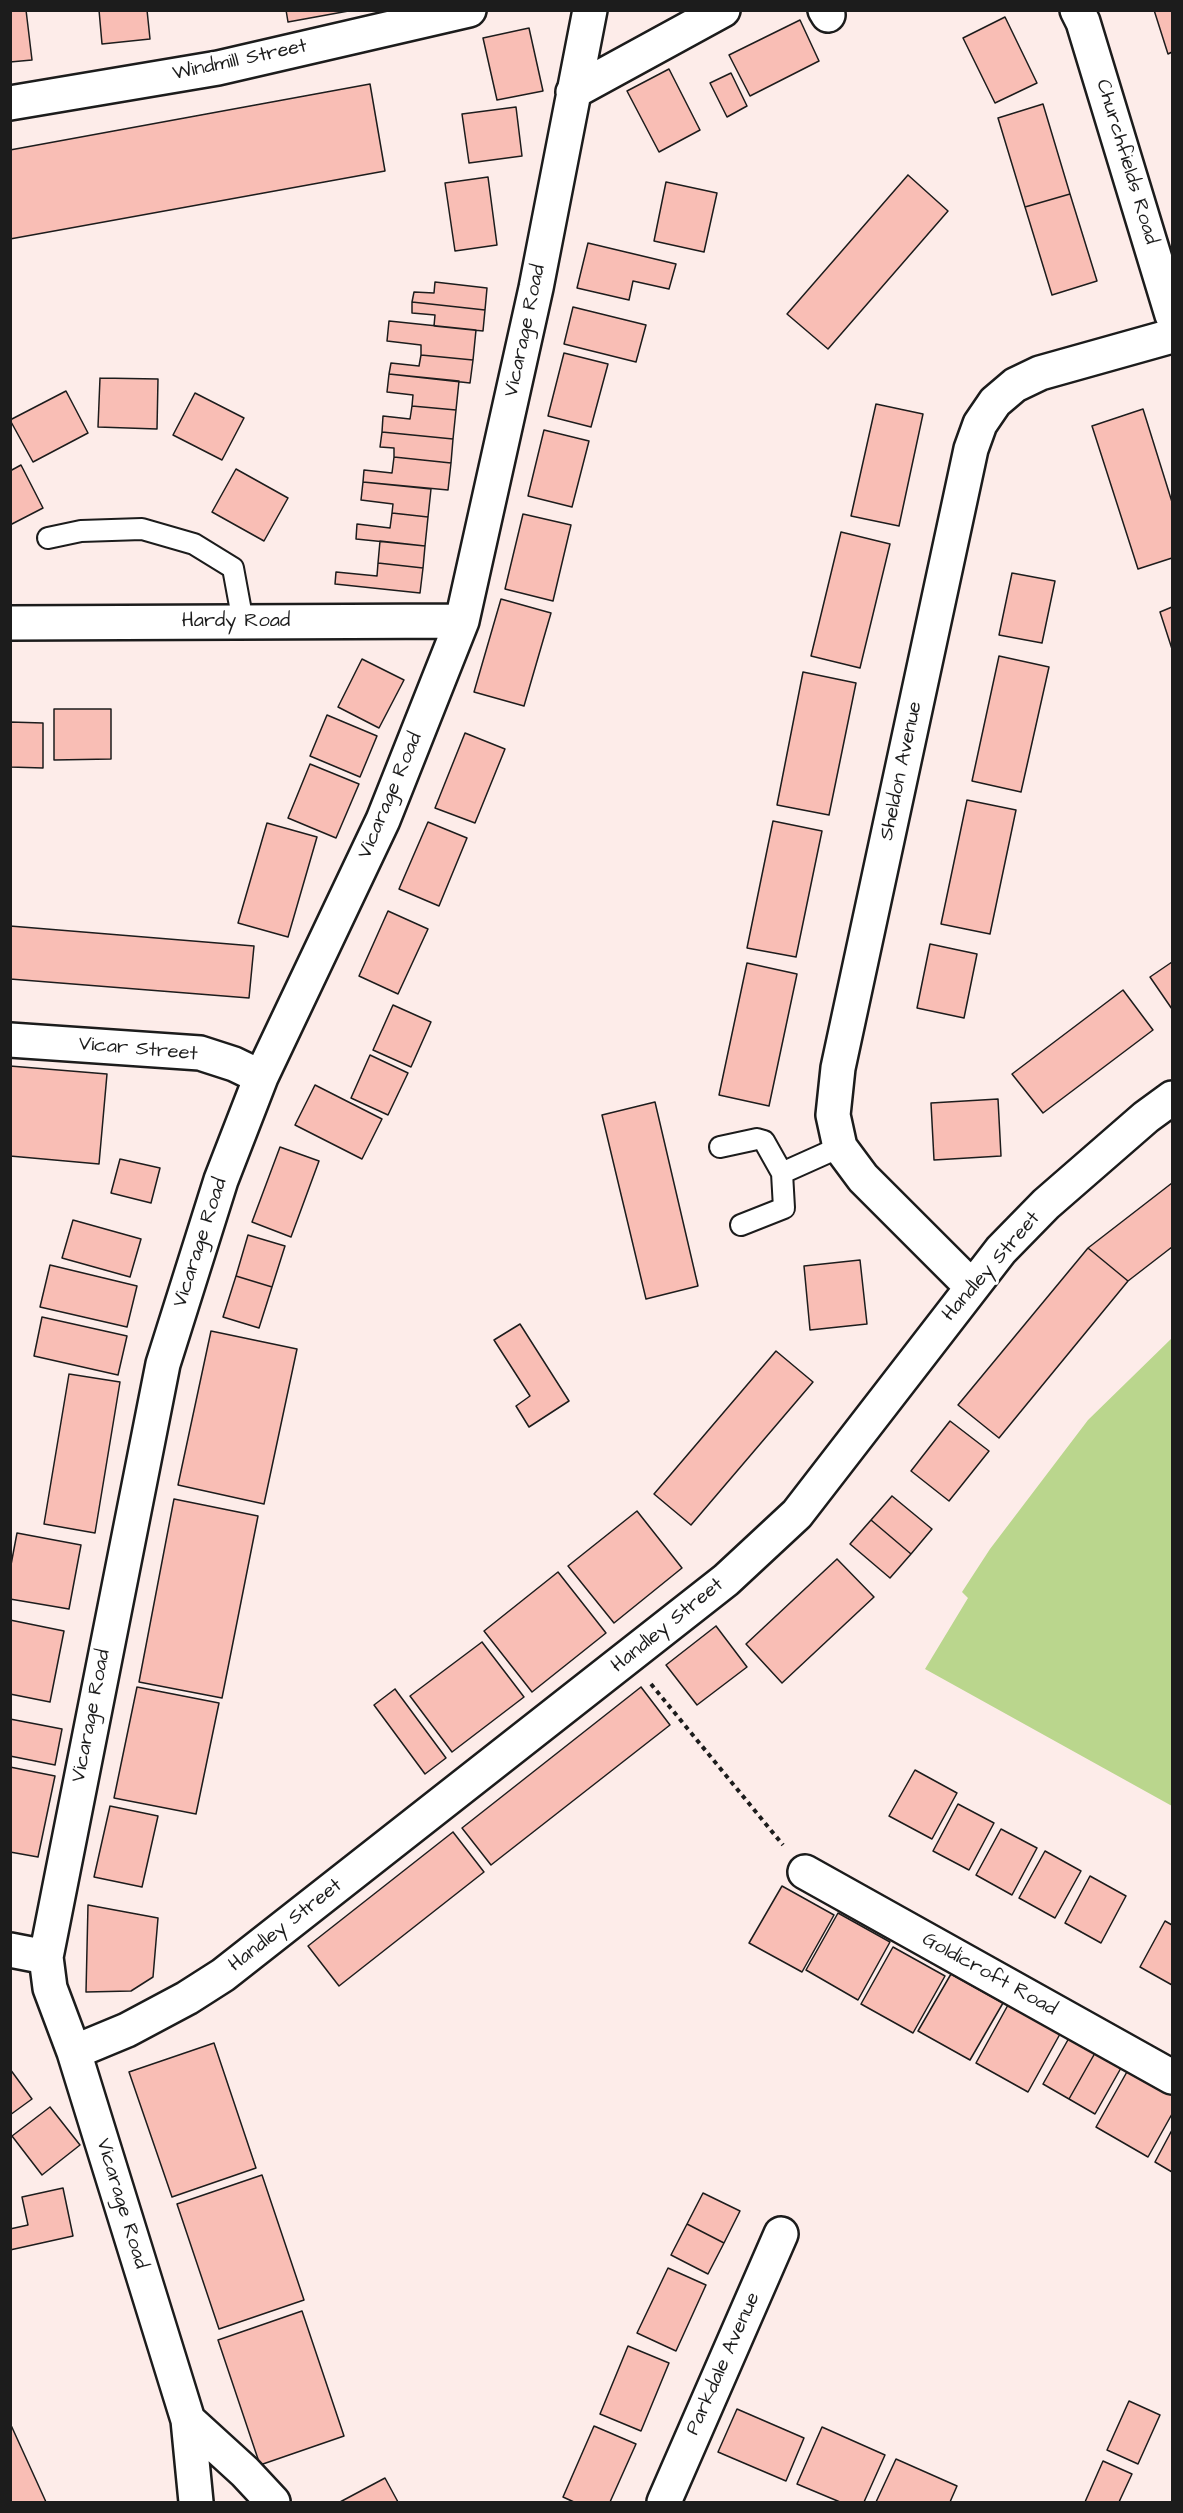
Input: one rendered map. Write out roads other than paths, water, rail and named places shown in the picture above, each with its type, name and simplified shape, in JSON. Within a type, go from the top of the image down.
[{"type":"street","name":"Windmill Street","points":[[10,103],[218,68],[469,10]]},
{"type":"street","name":"Vicarage Road","points":[[196,2502],[188,2420],[74,2052],[50,1988],[46,1957],[163,1364],[221,1180],[261,1077],[383,820],[462,621],[536,288],[590,10]]},
{"type":"street","points":[[573,92],[723,10]]},
{"type":"street","name":"Churchfields Road","points":[[1077,10],[1083,22],[1173,315]]},
{"type":"street","name":"Sheldon Avenue","points":[[971,1286],[863,1178],[840,1147],[833,1115],[838,1068],[971,449],[980,424],[995,402],[1015,385],[1040,373],[1173,336]]},
{"type":"street","name":"Hardy Road","points":[[10,623],[462,621]]},
{"type":"street","name":"Vicar Street","points":[[10,1040],[200,1053],[234,1064],[261,1077]]},
{"type":"street","name":"Handley Street","points":[[74,2052],[127,2030],[187,1998],[223,1975],[726,1580],[797,1514],[1001,1250],[1046,1204],[1146,1117],[1173,1098]]},
{"type":"street","name":"Goldicroft Road","points":[[805,1872],[1173,2077]]},
{"type":"street","points":[[10,1950],[46,1957]]},
{"type":"street","name":"Parkdale Avenue","points":[[673,2499],[782,2234]]},
{"type":"street","points":[[188,2420],[245,2472],[273,2502]]},
{"type":"lane","points":[[48,538],[81,531],[142,529],[194,544],[233,568],[243,622]]},
{"type":"lane","points":[[720,1147],[757,1139],[764,1141],[782,1173],[784,1208],[741,1225]]},
{"type":"lane","points":[[782,1173],[840,1147]]}]
